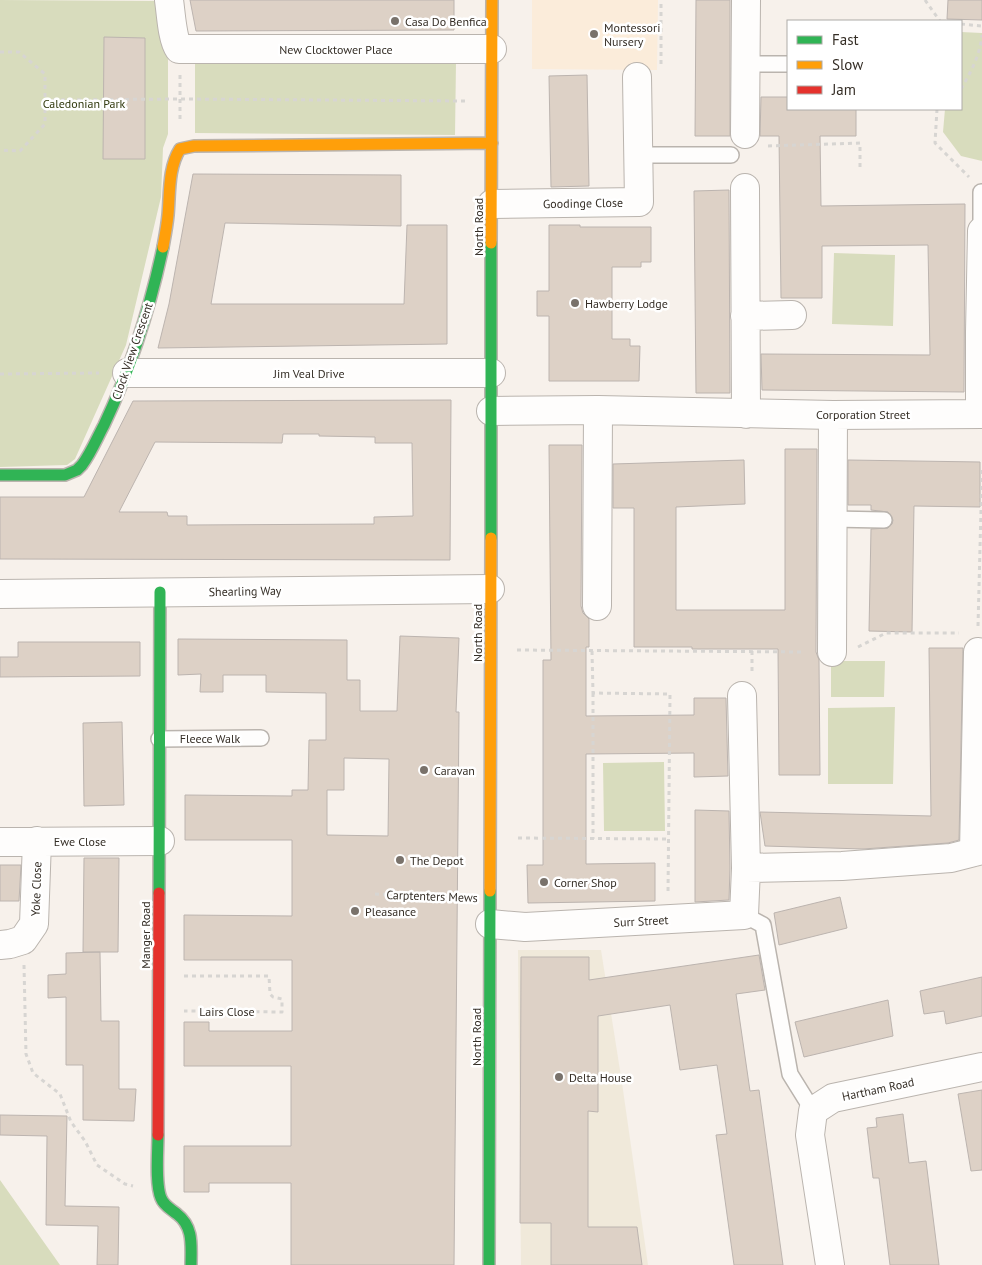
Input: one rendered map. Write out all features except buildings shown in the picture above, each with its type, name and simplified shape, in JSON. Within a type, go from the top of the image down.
[{"type":"street","points":[[169,0],[174,34],[177,46],[180,49]]},
{"type":"street","name":"North Road","points":[[489,1265],[492,0]]},
{"type":"street","points":[[746,0],[747,145]]},
{"type":"street","name":"New Clocktower Place","points":[[180,49],[492,49]]},
{"type":"street","name":"Goodinge Close","points":[[492,204],[639,202],[638,77]]},
{"type":"street","points":[[180,149],[194,146],[492,143]]},
{"type":"street","name":"Clock View Crescent","points":[[0,475],[65,475],[79,468],[87,457],[127,372],[147,312],[170,209],[173,162],[180,149]]},
{"type":"street","points":[[745,188],[746,414]]},
{"type":"street","name":"Corporation Street","points":[[491,411],[598,410],[833,415],[981,413],[982,232]]},
{"type":"street","points":[[745,316],[792,315]]},
{"type":"street","name":"Jim Veal Drive","points":[[127,372],[491,373]]},
{"type":"street","points":[[597,606],[598,410]]},
{"type":"street","points":[[832,652],[833,415]]},
{"type":"street","name":"Shearling Way","points":[[0,594],[490,589]]},
{"type":"street","name":"Manger Road","points":[[158,1190],[160,841],[158,739],[160,592]]},
{"type":"street","points":[[746,868],[842,866],[951,858],[978,851],[975,640]]},
{"type":"street","points":[[742,696],[746,868],[744,915]]},
{"type":"street","name":"Yoke Close","points":[[12,942],[34,924],[37,841]]},
{"type":"street","name":"Ewe Close","points":[[0,842],[160,841]]},
{"type":"street","name":"Surr Street","points":[[490,911],[525,927],[744,915]]},
{"type":"street","name":"Hartham Road","points":[[812,1111],[833,1098],[982,1067]]},
{"type":"street","points":[[812,1111],[810,1135],[830,1265]]},
{"type":"street","points":[[158,1190],[165,1207],[185,1222],[189,1230],[191,1265]]},
{"type":"lane","points":[[746,64],[787,64]]},
{"type":"lane","points":[[638,155],[747,145]]},
{"type":"lane","points":[[981,192],[982,232]]},
{"type":"lane","points":[[832,519],[884,520]]},
{"type":"lane","name":"Fleece Walk","points":[[158,739],[261,738]]},
{"type":"lane","points":[[744,915],[763,925],[790,1074],[812,1111]]},
{"type":"path","points":[[661,0],[661,65]]},
{"type":"path","points":[[925,0],[939,20]]},
{"type":"path","points":[[962,24],[982,26]]},
{"type":"path","points":[[962,88],[980,49],[982,35]]},
{"type":"path","points":[[180,49],[180,149]]},
{"type":"path","points":[[0,52],[19,52],[45,74],[45,124],[20,151],[0,150]]},
{"type":"path","points":[[45,100],[492,101]]},
{"type":"path","points":[[936,110],[935,142],[976,184],[981,192]]},
{"type":"path","points":[[747,145],[860,143],[860,169]]},
{"type":"path","points":[[0,374],[127,372]]},
{"type":"path","points":[[491,650],[832,652],[852,650],[886,633],[975,640],[982,470]]},
{"type":"path","points":[[592,651],[593,839]]},
{"type":"path","points":[[593,693],[670,694],[668,919]]},
{"type":"path","points":[[518,838],[668,839]]},
{"type":"path","name":"Carptenters Mews","points":[[375,894],[490,911]]},
{"type":"path","points":[[12,942],[26,1010],[26,1054],[33,1073],[60,1094],[71,1122],[85,1141],[97,1165],[124,1184],[158,1190]]},
{"type":"path","name":"Lairs Close","points":[[159,976],[269,976],[270,994],[273,998],[282,999],[282,1012],[159,1011]]},
{"type":"shaded area","name":"Montessori Nursery","points":[[532,0],[658,0],[657,70],[532,69]]},
{"type":"shaded area","points":[[518,950],[601,950],[648,1265],[521,1265]]},
{"type":"green space","name":"Caledonian Park","points":[[0,0],[160,1],[168,60],[168,134],[163,148],[161,197],[126,345],[75,459],[67,465],[0,467]]},
{"type":"green space","points":[[962,32],[982,33],[982,161],[961,156],[943,132],[945,110],[962,110]]},
{"type":"green space","points":[[195,62],[456,62],[455,135],[195,133]]},
{"type":"green space","points":[[834,253],[895,255],[893,326],[832,324]]},
{"type":"green space","points":[[831,661],[885,661],[884,697],[831,697]]},
{"type":"green space","points":[[895,707],[893,784],[828,784],[828,708]]},
{"type":"green space","points":[[664,762],[665,831],[604,831],[603,763]]},
{"type":"green space","points":[[0,1180],[60,1265],[0,1265]]},
{"type":"traffic: fast","points":[[491,243],[491,538]]},
{"type":"traffic: fast","points":[[0,475],[65,475],[77,470],[82,465],[104,425],[131,360],[146,315],[163,247]]},
{"type":"traffic: fast","points":[[159,893],[160,592]]},
{"type":"traffic: fast","points":[[489,1265],[490,891]]},
{"type":"traffic: fast","points":[[158,1135],[157,1176],[159,1192],[164,1203],[182,1219],[189,1231],[191,1265]]},
{"type":"traffic: slow","points":[[491,243],[492,0]]},
{"type":"traffic: slow","points":[[163,247],[168,219],[171,172],[180,149],[194,146],[492,143]]},
{"type":"traffic: slow","points":[[490,891],[491,538]]},
{"type":"traffic: jam","points":[[158,1135],[159,893]]},
{"type":"place","name":"Casa Do Benfica","points":[[395,21]]},
{"type":"place","name":"Montessori Nursery","points":[[594,34]]},
{"type":"place","name":"Hawberry Lodge","points":[[575,303]]},
{"type":"place","name":"Caravan","points":[[424,770]]},
{"type":"place","name":"The Depot","points":[[400,860]]},
{"type":"place","name":"Corner Shop","points":[[544,882]]},
{"type":"place","name":"Pleasance","points":[[355,911]]},
{"type":"place","name":"Delta House","points":[[559,1077]]}]
